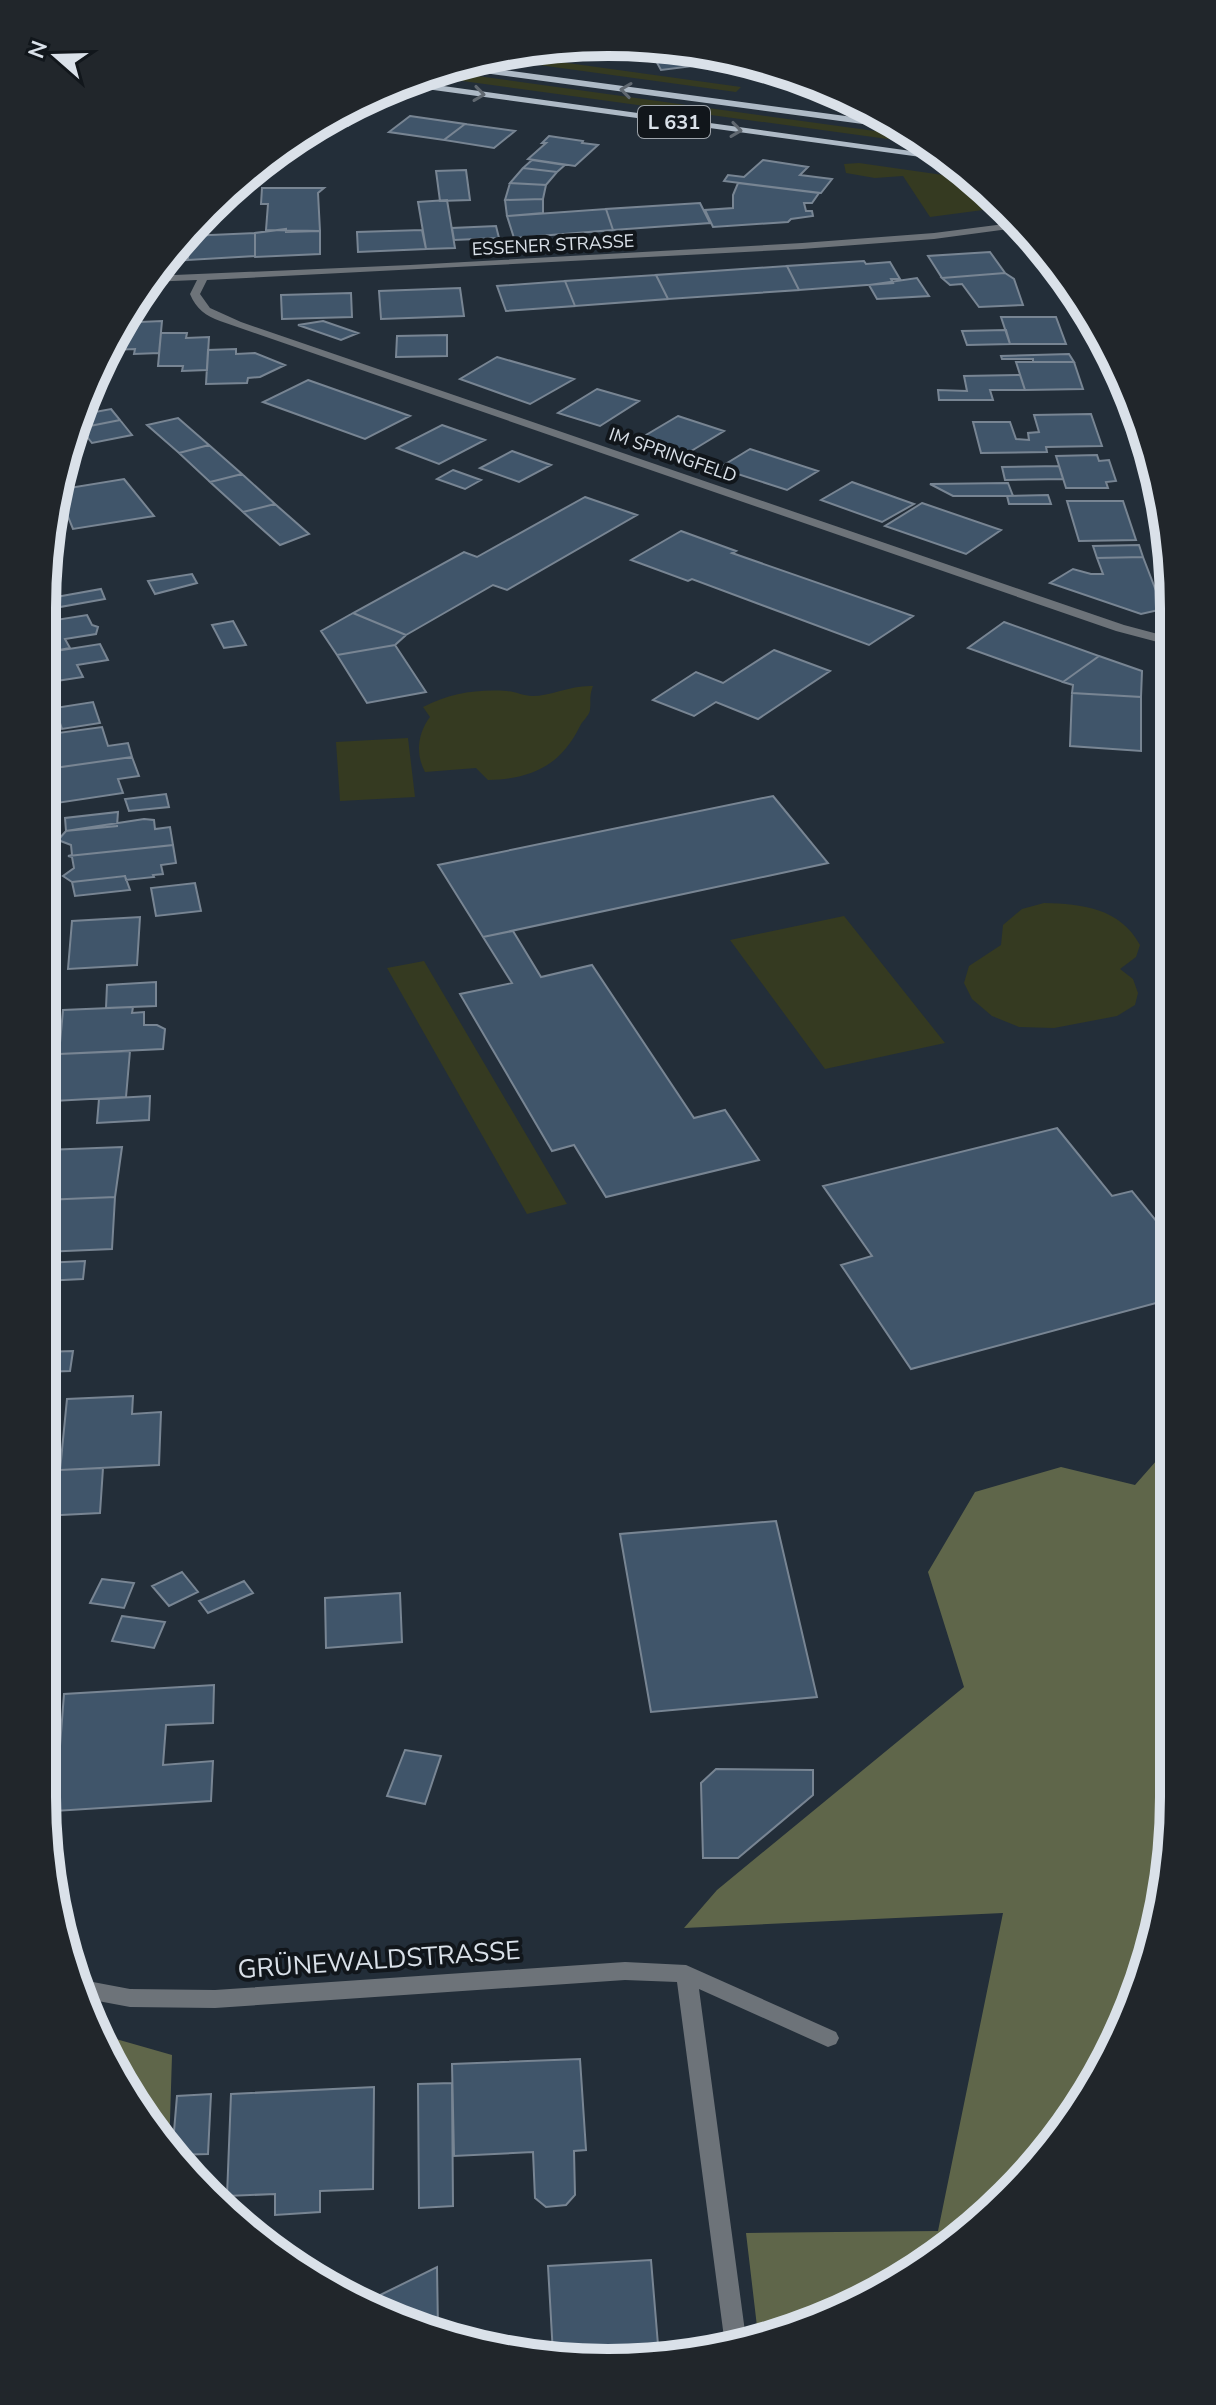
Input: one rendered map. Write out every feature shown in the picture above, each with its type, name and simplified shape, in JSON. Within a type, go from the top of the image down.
[{"type":"main road","name":"L 631","points":[[484,71],[870,122]]},
{"type":"main road","name":"L 631","points":[[427,87],[925,156]]},
{"type":"street","name":"ESSENER STRASSE","points":[[958,234],[1002,222]]},
{"type":"street","name":"ESSENER STRASSE","points":[[165,278],[434,268],[958,234],[1007,227]]},
{"type":"street","name":"IM SPRINGFELD","points":[[204,277],[195,294],[197,303],[206,311],[237,324],[1120,628],[1160,639]]},
{"type":"street","name":"GRÜNEWALDSTRASSE","points":[[91,1991],[130,1998],[215,1999],[625,1971],[686,1974],[828,2038]]},
{"type":"street","points":[[686,1974],[734,2334]]},
{"type":"green space","points":[[546,60],[741,87],[736,92],[524,63]]},
{"type":"green space","points":[[467,75],[889,133],[902,141],[450,79]]},
{"type":"green space","points":[[859,163],[952,176],[986,206],[983,210],[930,217],[903,176],[875,178],[846,173],[844,164]]},
{"type":"green space","points":[[593,686],[588,714],[564,751],[543,767],[518,777],[488,780],[476,768],[425,772],[419,743],[430,717],[423,707],[443,698],[475,691],[507,691],[532,696]]},
{"type":"green space","points":[[408,738],[415,797],[340,801],[336,742]]},
{"type":"green space","points":[[1044,903],[1099,910],[1122,923],[1132,933],[1140,945],[1136,957],[1120,969],[1133,979],[1138,993],[1135,1005],[1117,1016],[1054,1028],[1019,1027],[992,1016],[972,999],[964,983],[969,966],[1001,945],[1003,925],[1022,909]]},
{"type":"green space","points":[[844,916],[945,1043],[825,1069],[730,940]]},
{"type":"green space","points":[[424,961],[567,1204],[527,1214],[387,968]]},
{"type":"green space","points":[[1160,1457],[1159,1833],[1141,1940],[1118,2008],[1067,2104],[1023,2161],[972,2212],[915,2256],[884,2275],[819,2307],[757,2328],[746,2233],[938,2231],[1003,1913],[684,1928],[717,1890],[964,1687],[928,1572],[975,1492],[1061,1467],[1135,1485]]},
{"type":"green space","points":[[112,2038],[172,2055],[170,2132],[149,2104]]},
{"type":"building","points":[[672,60],[703,65],[661,70],[656,61]]},
{"type":"building","points":[[369,111],[348,126],[341,125]]},
{"type":"building","points":[[410,116],[465,124],[444,140],[389,132]]},
{"type":"building","points":[[465,124],[515,131],[494,148],[444,140]]},
{"type":"building","points":[[549,136],[598,145],[575,166],[528,159],[546,143],[542,143]]},
{"type":"building","points":[[532,160],[565,165],[557,172],[523,168]]},
{"type":"building","points":[[763,160],[808,167],[800,175],[832,179],[821,193],[724,181],[728,175],[744,177]]},
{"type":"building","points":[[523,168],[557,172],[546,185],[510,183]]},
{"type":"building","points":[[466,170],[470,200],[440,201],[436,171]]},
{"type":"building","points":[[510,183],[546,185],[543,199],[505,200]]},
{"type":"building","points":[[738,183],[819,193],[812,203],[804,203],[806,211],[812,211],[813,216],[788,222],[713,227],[705,210],[733,208],[733,195]]},
{"type":"building","points":[[262,188],[324,188],[318,193],[320,231],[266,230],[268,204],[261,204]]},
{"type":"building","points":[[543,199],[543,213],[507,216],[505,200]]},
{"type":"building","points":[[447,200],[455,248],[426,249],[418,202]]},
{"type":"building","points":[[700,203],[710,223],[613,230],[606,209]]},
{"type":"building","points":[[606,209],[613,230],[514,238],[507,216]]},
{"type":"building","points":[[496,226],[499,238],[454,240],[452,228]]},
{"type":"building","points":[[286,229],[286,232],[320,231],[320,254],[255,257],[255,233]]},
{"type":"building","points":[[422,230],[426,249],[358,252],[357,232]]},
{"type":"building","points":[[255,233],[255,256],[188,260],[188,250],[201,235]]},
{"type":"building","points":[[188,250],[188,260],[180,260]]},
{"type":"building","points":[[990,252],[1005,273],[942,278],[928,256]]},
{"type":"building","points":[[864,261],[866,264],[890,262],[900,279],[891,279],[893,283],[799,290],[787,266]]},
{"type":"building","points":[[787,266],[799,290],[668,299],[656,275]]},
{"type":"building","points":[[1005,273],[1014,279],[1023,305],[979,307],[962,284],[950,285],[942,278]]},
{"type":"building","points":[[656,275],[668,299],[575,306],[565,281]]},
{"type":"building","points":[[917,278],[929,296],[877,299],[869,285]]},
{"type":"building","points":[[565,281],[575,306],[506,311],[497,286]]},
{"type":"building","points":[[460,288],[464,316],[381,319],[379,291]]},
{"type":"building","points":[[351,293],[352,317],[282,319],[281,295]]},
{"type":"building","points":[[139,317],[140,322],[162,321],[159,353],[134,354],[135,349],[121,350]]},
{"type":"building","points":[[1001,317],[1056,317],[1066,344],[1010,344]]},
{"type":"building","points":[[323,321],[358,333],[341,340],[298,325]]},
{"type":"building","points":[[1006,330],[1010,344],[967,345],[962,331]]},
{"type":"building","points":[[161,333],[187,333],[186,338],[209,337],[207,370],[182,371],[183,366],[158,366]]},
{"type":"building","points":[[447,335],[447,356],[396,357],[397,336]]},
{"type":"building","points":[[236,349],[236,354],[255,353],[285,365],[260,377],[248,378],[247,383],[206,384],[208,350]]},
{"type":"building","points":[[1069,354],[1074,362],[1033,362],[1033,359],[1002,359],[1001,356]]},
{"type":"building","points":[[497,357],[574,379],[530,404],[460,379]]},
{"type":"building","points":[[1016,362],[1074,362],[1083,389],[1025,390]]},
{"type":"building","points":[[1020,375],[1025,390],[990,390],[993,400],[939,400],[938,390],[967,391],[964,376]]},
{"type":"building","points":[[308,380],[410,416],[365,439],[263,402]]},
{"type":"building","points":[[597,389],[639,401],[600,426],[558,413]]},
{"type":"building","points":[[111,409],[120,420],[87,427],[92,413]]},
{"type":"building","points":[[1091,414],[1102,446],[1046,447],[1047,452],[981,453],[973,422],[1010,422],[1016,439],[1029,440],[1028,433],[1039,432],[1034,415]]},
{"type":"building","points":[[678,416],[724,431],[683,456],[636,441]]},
{"type":"building","points":[[178,418],[209,445],[179,453],[147,425]]},
{"type":"building","points":[[120,420],[132,435],[92,443],[84,433],[87,427]]},
{"type":"building","points":[[442,425],[485,440],[439,464],[397,448]]},
{"type":"building","points":[[209,445],[242,474],[210,482],[179,453]]},
{"type":"building","points":[[750,449],[818,471],[787,490],[719,468]]},
{"type":"building","points":[[512,451],[551,465],[519,482],[480,468]]},
{"type":"building","points":[[1097,455],[1099,461],[1109,460],[1116,481],[1106,482],[1108,488],[1066,488],[1056,456]]},
{"type":"building","points":[[1059,466],[1063,479],[1005,480],[1002,467]]},
{"type":"building","points":[[453,470],[481,480],[465,489],[437,479]]},
{"type":"building","points":[[242,474],[275,504],[243,512],[210,482]]},
{"type":"building","points":[[124,479],[154,516],[73,529],[65,510],[70,488]]},
{"type":"building","points":[[852,482],[914,504],[882,522],[821,500]]},
{"type":"building","points":[[1008,483],[1013,496],[953,496],[930,484]]},
{"type":"building","points":[[1048,495],[1051,504],[1009,504],[1007,496]]},
{"type":"building","points":[[585,497],[637,515],[507,590],[493,585],[406,635],[353,613],[464,552],[477,557]]},
{"type":"building","points":[[1067,501],[1123,501],[1136,540],[1079,541]]},
{"type":"building","points":[[922,503],[1001,530],[966,554],[885,526]]},
{"type":"building","points":[[275,504],[309,534],[280,545],[243,512]]},
{"type":"building","points":[[681,531],[736,551],[732,553],[913,616],[869,645],[692,579],[688,581],[631,560]]},
{"type":"building","points":[[1139,545],[1143,557],[1097,558],[1093,546]]},
{"type":"building","points":[[1143,557],[1160,601],[1160,610],[1141,614],[1050,583],[1073,569],[1103,574],[1097,558]]},
{"type":"building","points":[[192,574],[197,583],[155,594],[148,581]]},
{"type":"building","points":[[101,589],[105,599],[60,607],[56,597]]},
{"type":"building","points":[[353,613],[406,635],[395,645],[337,655],[321,631]]},
{"type":"building","points":[[87,615],[92,625],[98,627],[96,634],[65,639],[70,648],[56,651],[56,620]]},
{"type":"building","points":[[233,621],[246,645],[224,648],[212,625]]},
{"type":"building","points":[[1004,622],[1099,656],[1063,682],[968,648]]},
{"type":"building","points":[[100,644],[108,660],[77,665],[83,677],[56,681],[56,651]]},
{"type":"building","points":[[395,645],[426,692],[367,703],[337,655]]},
{"type":"building","points":[[774,650],[830,671],[758,719],[716,702],[694,716],[653,700],[696,672],[723,683]]},
{"type":"building","points":[[1099,656],[1142,671],[1141,697],[1072,693],[1073,685],[1063,682]]},
{"type":"building","points":[[1072,693],[1141,697],[1141,751],[1070,746]]},
{"type":"building","points":[[93,702],[100,723],[62,729],[56,708]]},
{"type":"building","points":[[102,727],[108,746],[128,743],[132,757],[56,768],[56,733]]},
{"type":"building","points":[[132,757],[139,776],[118,779],[123,793],[57,803],[56,768]]},
{"type":"building","points":[[166,794],[169,807],[129,811],[125,799]]},
{"type":"building","points":[[773,796],[828,863],[483,937],[438,865]]},
{"type":"building","points":[[118,812],[117,826],[66,831],[65,818]]},
{"type":"building","points":[[154,820],[155,829],[170,827],[173,845],[68,856],[72,855],[71,845],[58,840],[66,831]]},
{"type":"building","points":[[173,845],[176,863],[161,865],[163,874],[154,877],[126,880],[125,876],[72,882],[63,876],[74,868],[72,857],[68,856]]},
{"type":"building","points":[[125,876],[130,890],[75,896],[72,882]]},
{"type":"building","points":[[195,883],[201,911],[156,916],[151,888]]},
{"type":"building","points":[[140,917],[137,965],[68,969],[72,921]]},
{"type":"building","points":[[513,931],[541,977],[592,965],[694,1118],[725,1110],[759,1160],[606,1197],[574,1145],[552,1151],[460,994],[512,983],[483,937]]},
{"type":"building","points":[[156,982],[156,1006],[106,1008],[107,985]]},
{"type":"building","points":[[133,1007],[132,1013],[144,1012],[144,1025],[157,1025],[165,1029],[163,1049],[59,1054],[63,1010]]},
{"type":"building","points":[[130,1051],[126,1097],[56,1101],[59,1054]]},
{"type":"building","points":[[150,1096],[149,1120],[97,1123],[99,1099]]},
{"type":"building","points":[[1057,1128],[1112,1196],[1132,1191],[1160,1225],[1160,1302],[911,1369],[841,1265],[872,1256],[823,1186]]},
{"type":"building","points":[[122,1147],[115,1197],[56,1199],[56,1150]]},
{"type":"building","points":[[115,1197],[112,1249],[56,1251],[56,1199]]},
{"type":"building","points":[[85,1261],[83,1279],[56,1280],[56,1262]]},
{"type":"building","points":[[73,1351],[70,1371],[56,1372],[56,1352]]},
{"type":"building","points":[[133,1396],[132,1414],[161,1412],[159,1465],[60,1470],[67,1399]]},
{"type":"building","points":[[56,1451],[62,1451],[60,1470],[103,1468],[100,1513],[56,1515]]},
{"type":"building","points":[[776,1521],[817,1697],[651,1712],[620,1534]]},
{"type":"building","points":[[182,1572],[198,1592],[169,1606],[152,1586]]},
{"type":"building","points":[[102,1579],[134,1583],[124,1608],[90,1603]]},
{"type":"building","points":[[244,1581],[253,1593],[208,1613],[199,1601]]},
{"type":"building","points":[[400,1593],[402,1642],[326,1648],[325,1598]]},
{"type":"building","points":[[122,1616],[165,1622],[154,1648],[112,1641]]},
{"type":"building","points":[[214,1685],[213,1723],[166,1725],[163,1765],[213,1761],[211,1801],[56,1811],[64,1694]]},
{"type":"building","points":[[405,1750],[441,1756],[425,1804],[387,1796]]},
{"type":"building","points":[[716,1769],[813,1770],[813,1795],[738,1858],[703,1858],[701,1783]]},
{"type":"building","points":[[580,2059],[586,2150],[574,2151],[575,2195],[566,2205],[546,2207],[535,2198],[533,2152],[454,2156],[452,2064]]},
{"type":"building","points":[[452,2083],[453,2206],[419,2208],[418,2084]]},
{"type":"building","points":[[374,2087],[373,2189],[320,2191],[320,2212],[275,2215],[275,2194],[227,2196],[231,2094]]},
{"type":"building","points":[[211,2094],[208,2154],[188,2155],[174,2137],[177,2096]]},
{"type":"building","points":[[651,2260],[658,2346],[608,2349],[553,2346],[548,2266]]},
{"type":"building","points":[[437,2267],[438,2322],[376,2297]]}]
